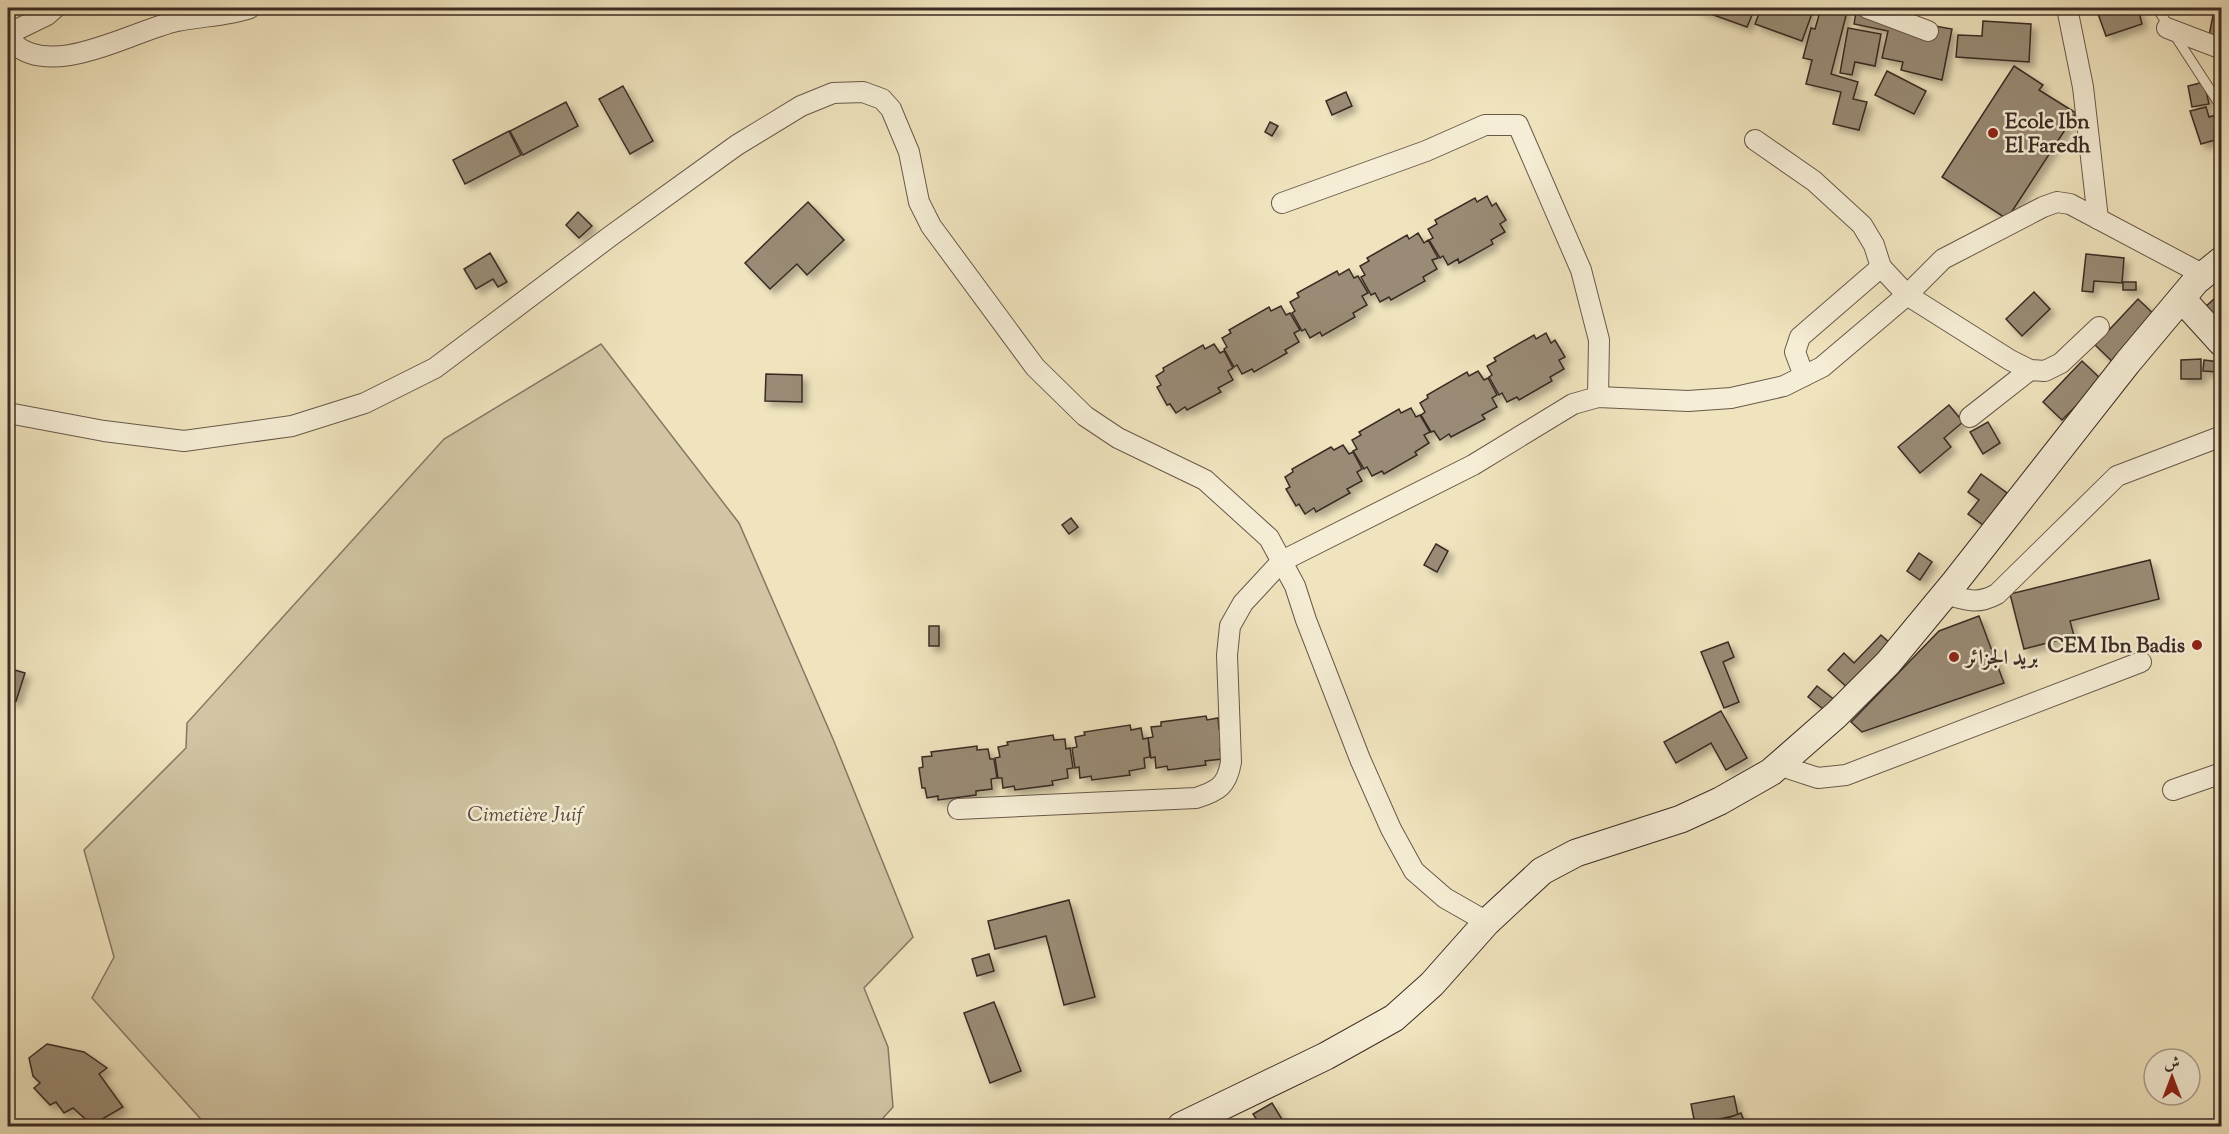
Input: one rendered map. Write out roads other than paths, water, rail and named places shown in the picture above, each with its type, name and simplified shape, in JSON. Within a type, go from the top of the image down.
[{"type":"main road","points":[[1181,1126],[1326,1056],[1394,1018],[1432,984],[1487,922],[1542,871],[1576,853],[1701,810],[1720,801],[1778,765],[1836,715],[1887,663],[1945,594],[2078,424],[2182,299],[2213,267]]},
{"type":"main road","points":[[2182,299],[2222,343]]},
{"type":"street","points":[[55,8],[47,15],[10,33],[14,44],[21,50],[38,57],[68,55],[105,46],[175,22],[250,8]]},
{"type":"street","points":[[1867,8],[1928,31]]},
{"type":"street","points":[[2067,8],[2083,87],[2098,219]]},
{"type":"street","points":[[2167,28],[2222,49]]},
{"type":"street","points":[[8,413],[104,431],[183,441],[292,426],[365,403],[435,368],[612,235],[737,145],[801,106],[833,93],[847,90],[863,92],[882,99],[891,109],[909,152],[919,202],[931,226],[1035,367],[1085,416],[1118,438],[1205,480],[1263,532],[1295,586],[1305,620],[1360,759],[1391,829],[1414,871],[1445,898],[1487,922]]},
{"type":"street","points":[[1282,203],[1426,151],[1485,125],[1518,125],[1581,270],[1599,340],[1598,397]]},
{"type":"street","points":[[1755,140],[1814,181],[1862,225],[1874,245],[1881,267],[1907,295],[2030,370],[2045,371],[2061,363],[2099,327]]},
{"type":"street","points":[[958,809],[1196,798],[1214,793],[1228,779],[1231,762],[1227,656],[1230,626],[1243,603],[1282,561],[1473,465],[1573,404],[1598,397],[1688,401],[1731,398],[1784,386],[1822,367],[1907,295],[1943,259],[2057,202],[2070,204],[2098,219],[2213,267]]},
{"type":"street","points":[[1804,376],[1795,352],[1800,336],[1881,267]]},
{"type":"street","points":[[1970,417],[2030,370]]},
{"type":"street","points":[[1945,594],[1974,603],[1997,594],[2117,476],[2222,436]]},
{"type":"street","points":[[1778,765],[1818,777],[1846,775],[2141,662]]},
{"type":"street","points":[[2173,790],[2222,773]]},
{"type":"lane","points":[[2157,8],[2167,28],[2222,108]]},
{"type":"place","name":"Ecole Ibn El Faredh","points":[[1993,133]]},
{"type":"place","name":"CEM Ibn Badis","points":[[2197,645]]},
{"type":"place","name":"بريد الجزائر","points":[[1954,657]]},
{"type":"park label","name":"Cimetière Juif","points":[[525,814]]}]
